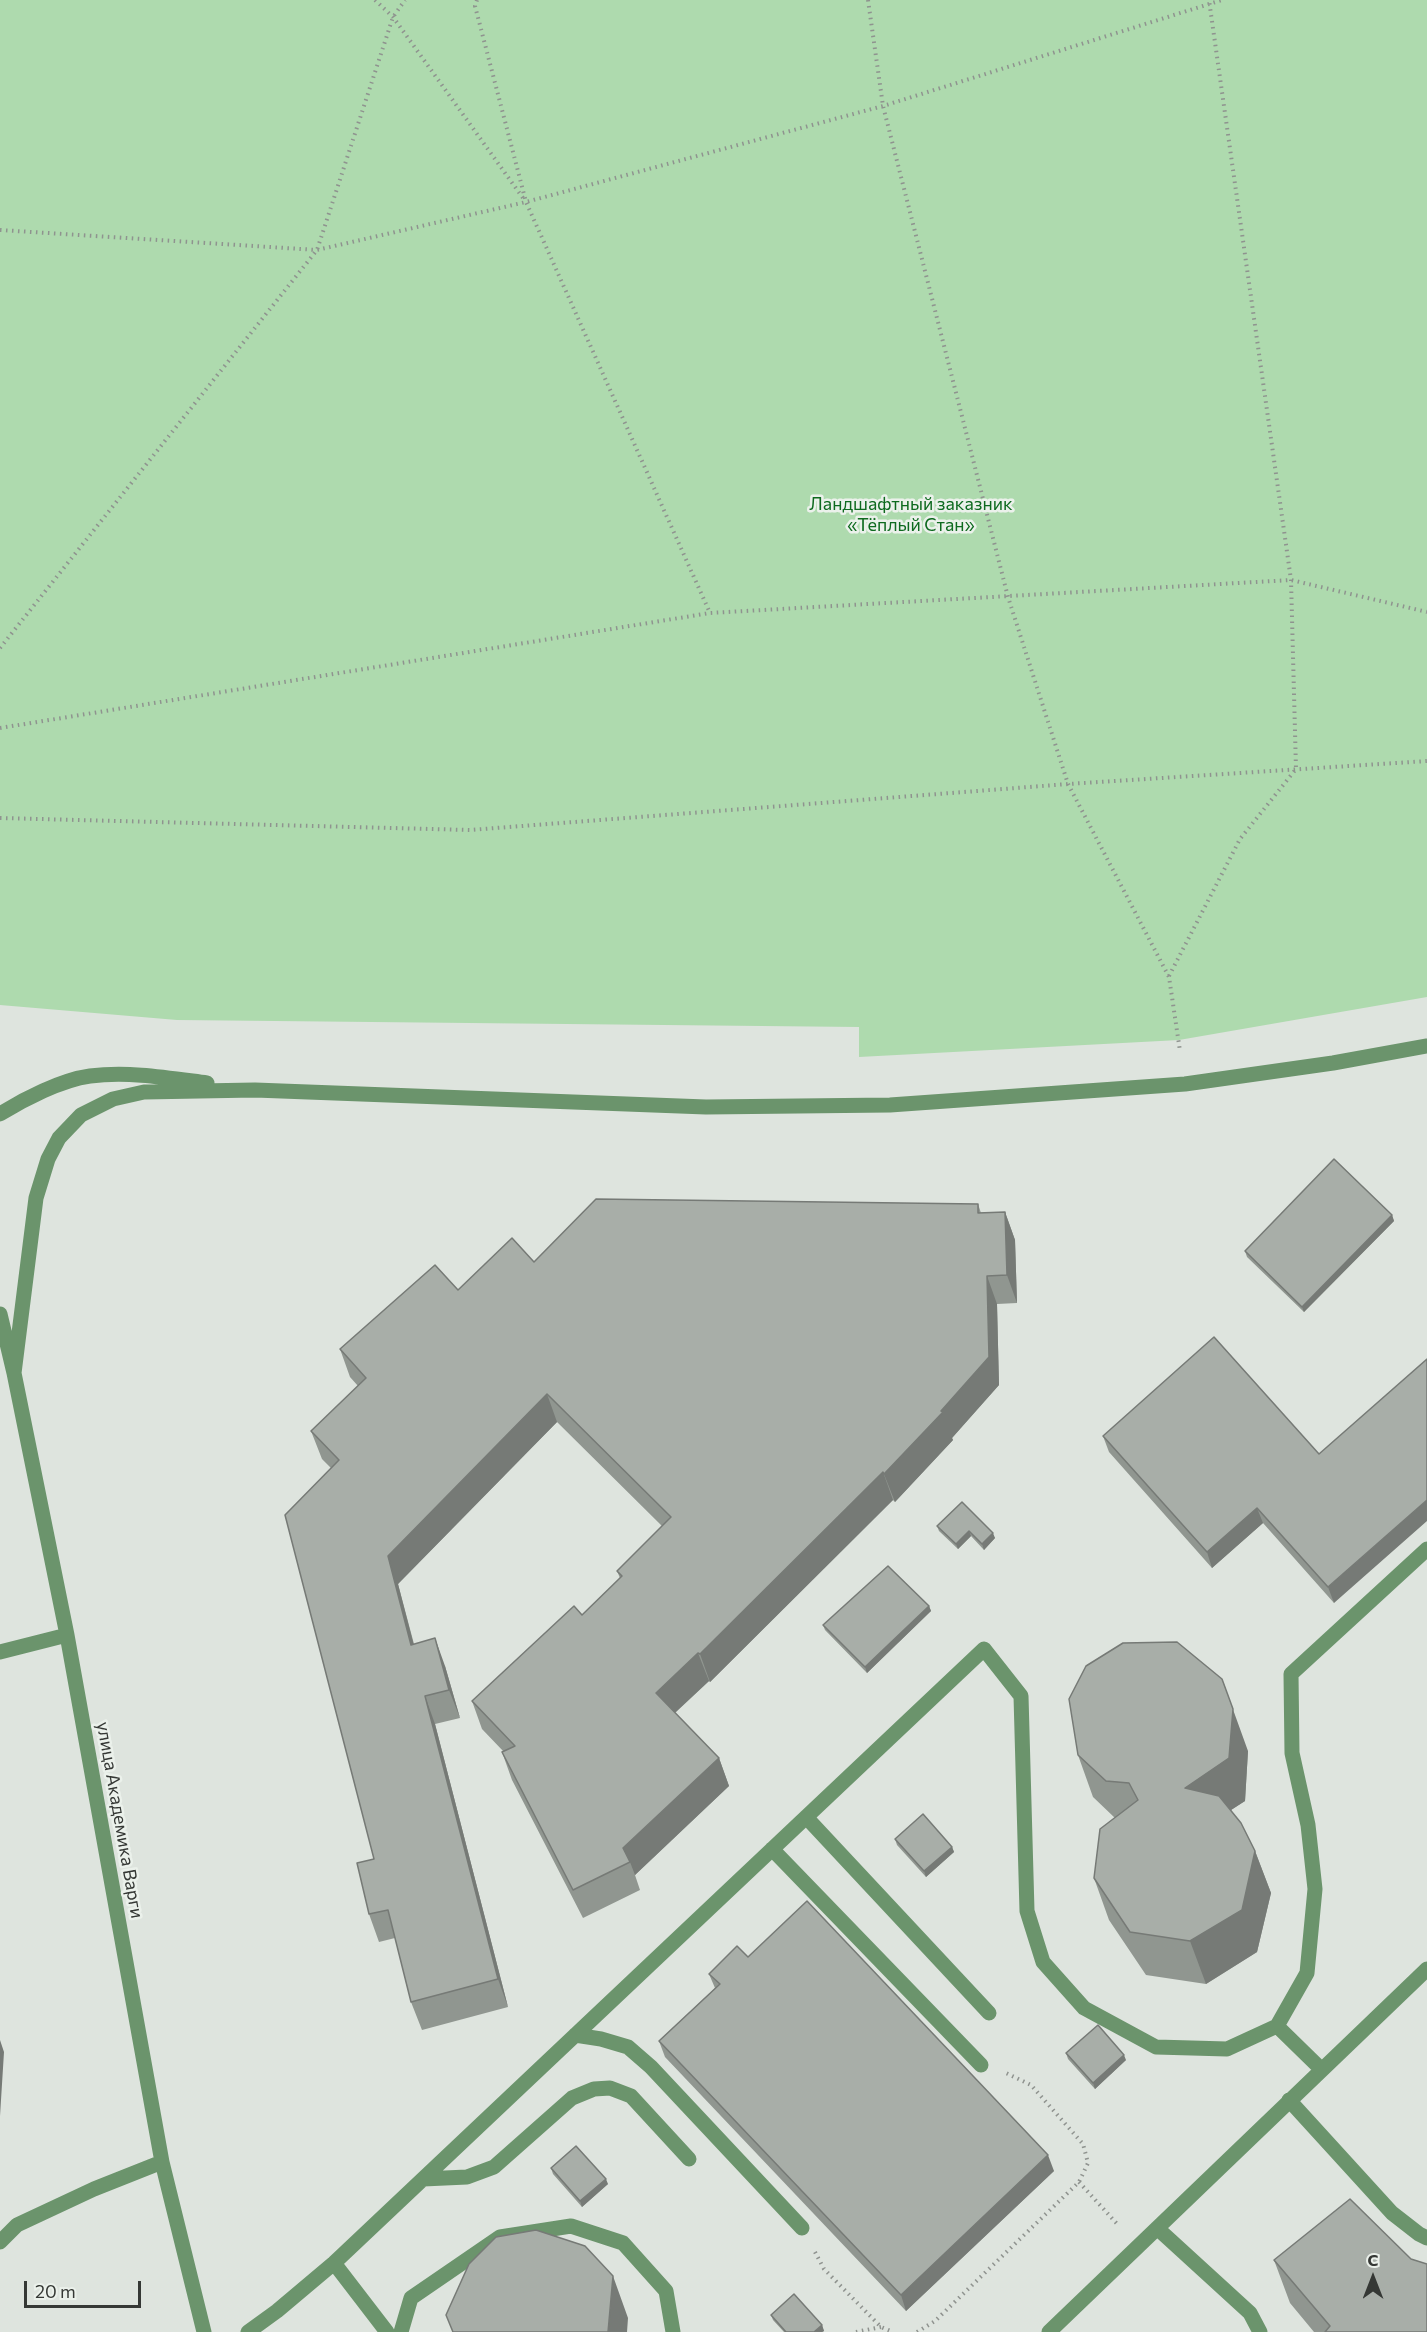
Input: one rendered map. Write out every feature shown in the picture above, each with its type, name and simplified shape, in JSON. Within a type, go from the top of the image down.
[{"type":"street","points":[[14,1373],[36,1198],[48,1159],[59,1138],[81,1115],[113,1099],[144,1092],[255,1090],[706,1107],[890,1105],[1185,1084],[1333,1063],[1427,1046]]},
{"type":"street","points":[[0,1114],[45,1090],[89,1076],[153,1076],[255,1090]]},
{"type":"street","name":"улица Академика Варги","points":[[0,1314],[67,1635],[162,2162],[204,2332]]},
{"type":"street","points":[[248,2332],[334,2263],[984,1649],[1021,1696],[1027,1911],[1042,1962],[1084,2008],[1156,2047],[1227,2049],[1277,2026],[1306,1973],[1315,1888],[1308,1825],[1292,1753],[1291,1674],[1427,1549]]},
{"type":"street","points":[[0,1652],[67,1635]]},
{"type":"street","points":[[806,1817],[989,2013]]},
{"type":"street","points":[[772,1849],[981,2065]]},
{"type":"street","points":[[1049,2332],[1321,2069],[1427,1970]]},
{"type":"street","points":[[1277,2026],[1321,2069]]},
{"type":"street","points":[[575,2036],[601,2039],[628,2047],[651,2067],[802,2228]]},
{"type":"street","points":[[423,2179],[467,2177],[494,2167],[572,2098],[594,2089],[610,2088],[631,2096],[689,2159]]},
{"type":"street","points":[[1289,2100],[1392,2213],[1427,2238]]},
{"type":"street","points":[[0,2242],[17,2225],[94,2189],[162,2162]]},
{"type":"street","points":[[401,2332],[411,2298],[500,2237],[571,2226],[623,2243],[666,2291],[673,2332]]},
{"type":"street","points":[[1157,2228],[1250,2313],[1260,2332]]},
{"type":"street","points":[[334,2263],[387,2332]]},
{"type":"path","points":[[375,0],[393,16],[526,202]]},
{"type":"path","points":[[0,648],[317,250],[393,16],[405,0]]},
{"type":"path","points":[[477,0],[475,6],[526,202],[710,613]]},
{"type":"path","points":[[868,0],[883,106],[1008,597],[1068,784],[1168,977],[1180,1051]]},
{"type":"path","points":[[0,230],[317,250],[526,202],[883,106],[1222,0]]},
{"type":"path","points":[[1168,977],[1240,839],[1296,769],[1291,580],[1210,2]]},
{"type":"path","points":[[0,728],[710,613],[1291,580],[1427,612]]},
{"type":"path","points":[[0,818],[470,830],[1068,784],[1427,761]]},
{"type":"path","points":[[917,2332],[924,2330],[935,2321],[1079,2182],[1088,2163],[1083,2144],[1031,2085],[981,2065]]},
{"type":"path","points":[[1079,2182],[1138,2246]]},
{"type":"path","points":[[802,2228],[824,2269],[881,2327],[893,2332]]},
{"type":"path","points":[[856,2332],[881,2327]]},
{"type":"green space","name":"Ландшафтный заказник «Тёплый Стан»","points":[[0,0],[1427,0],[1427,997],[1179,1040],[859,1057],[859,1027],[177,1020],[0,1005]]},
{"type":"building","points":[[1334,1159],[1392,1215],[1302,1307],[1245,1251]]},
{"type":"building","points":[[596,1199],[978,1204],[978,1213],[1005,1212],[1007,1275],[987,1276],[989,1357],[941,1411],[943,1412],[884,1474],[883,1472],[700,1654],[698,1653],[656,1693],[719,1758],[623,1848],[630,1862],[573,1890],[502,1752],[515,1746],[472,1701],[574,1606],[582,1615],[622,1576],[617,1571],[671,1517],[547,1394],[388,1556],[411,1645],[435,1638],[449,1690],[425,1696],[498,1979],[411,2002],[388,1910],[369,1914],[357,1863],[374,1859],[285,1515],[339,1460],[311,1431],[366,1378],[340,1349],[435,1265],[458,1290],[512,1238],[534,1262]]},
{"type":"building","points":[[1214,1337],[1319,1454],[1427,1359],[1427,1500],[1328,1587],[1257,1508],[1207,1552],[1103,1436]]},
{"type":"building","points":[[962,1502],[993,1533],[982,1544],[969,1531],[956,1544],[937,1526]]},
{"type":"building","points":[[888,1566],[929,1606],[865,1667],[823,1625]]},
{"type":"building","points":[[1177,1642],[1222,1679],[1233,1709],[1229,1758],[1185,1788],[1219,1796],[1241,1823],[1255,1851],[1242,1910],[1190,1941],[1130,1932],[1094,1878],[1100,1829],[1138,1800],[1129,1783],[1106,1781],[1078,1755],[1069,1699],[1086,1666],[1123,1643]]},
{"type":"building","points":[[923,1814],[952,1847],[924,1871],[895,1839]]},
{"type":"building","points":[[807,1901],[1048,2155],[901,2295],[659,2041],[720,1984],[709,1974],[737,1946],[748,1957]]},
{"type":"building","points":[[1098,2025],[1124,2055],[1093,2083],[1066,2053]]},
{"type":"building","points":[[576,2146],[606,2179],[580,2201],[551,2168]]},
{"type":"building","points":[[1350,2199],[1411,2259],[1427,2264],[1427,2332],[1325,2332],[1330,2326],[1274,2260]]},
{"type":"building","points":[[536,2230],[585,2246],[613,2276],[608,2332],[453,2332],[446,2315],[469,2264],[496,2237]]},
{"type":"building","points":[[794,2294],[822,2325],[814,2332],[786,2332],[771,2315]]}]
